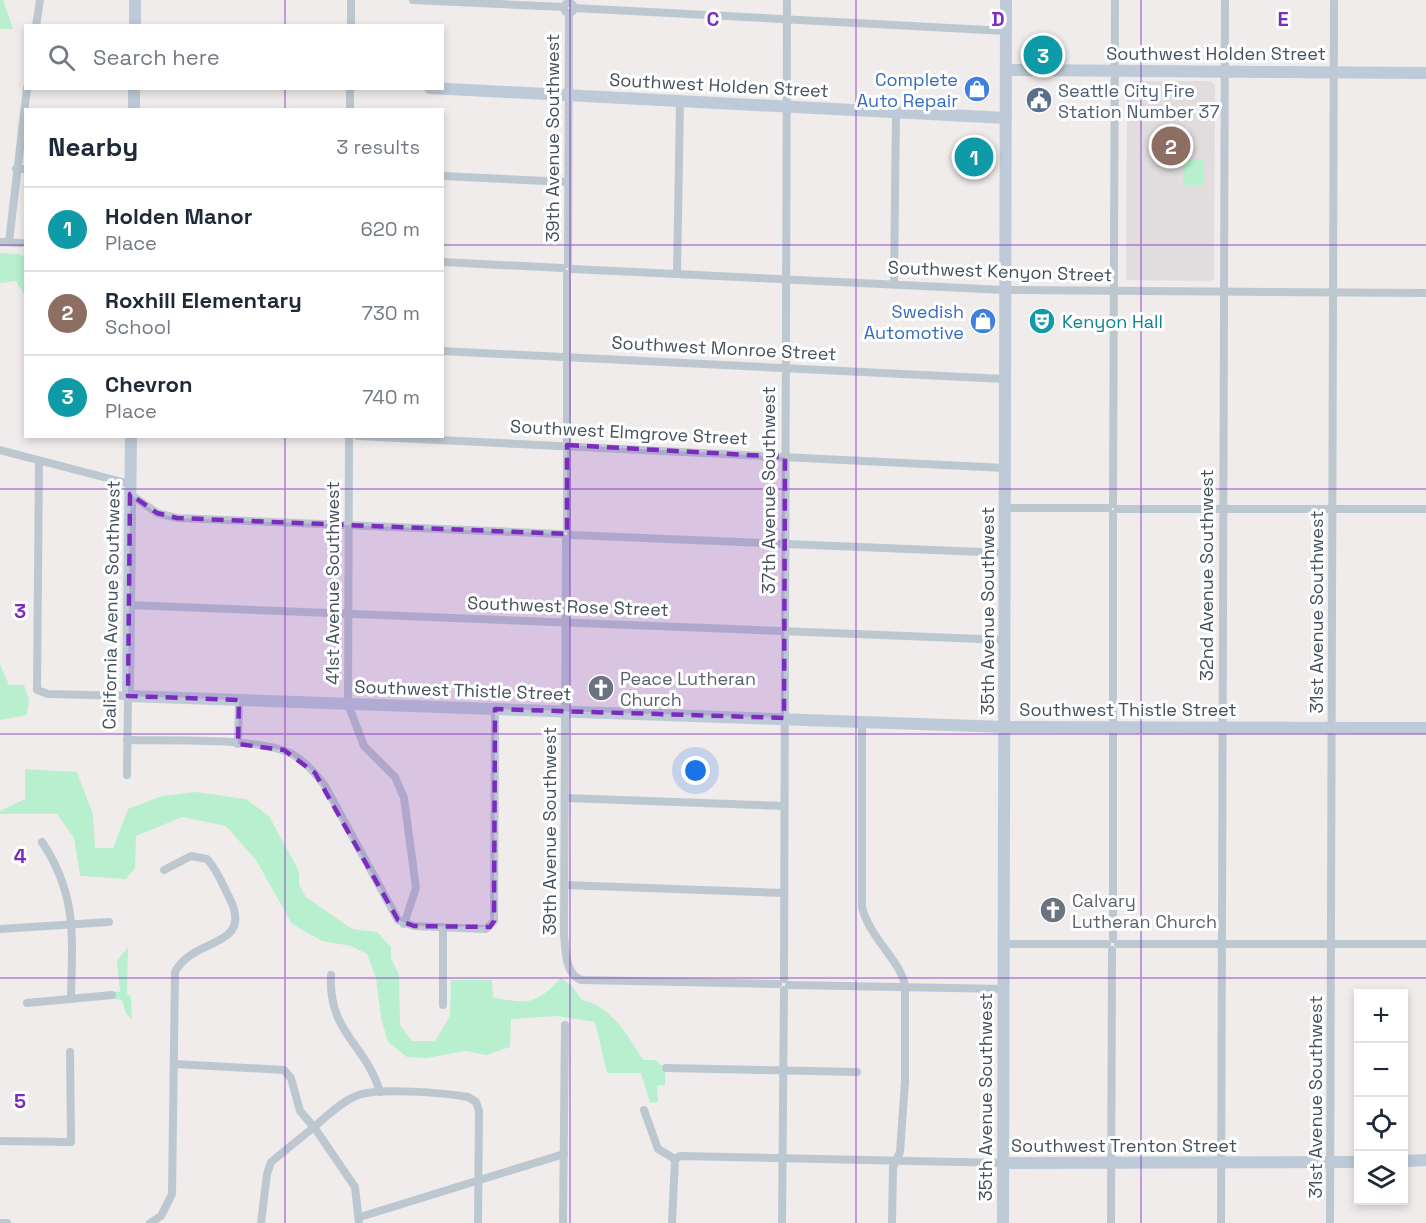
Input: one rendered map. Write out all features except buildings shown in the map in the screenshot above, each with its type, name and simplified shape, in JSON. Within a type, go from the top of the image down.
[{"type":"main road","points":[[135,0],[135,24]]},
{"type":"main road","name":"35th Avenue Southwest","points":[[1003,1223],[1006,0]]},
{"type":"main road","name":"Southwest Holden Street","points":[[1007,70],[1426,73]]},
{"type":"main road","name":"Southwest Holden Street","points":[[444,89],[1006,118]]},
{"type":"main road","points":[[134,90],[134,108]]},
{"type":"main road","name":"California Avenue Southwest","points":[[128,696],[131,438]]},
{"type":"main road","name":"Southwest Thistle Street","points":[[128,696],[1005,726],[1426,728]]},
{"type":"main road","points":[[1408,1161],[1426,1160]]},
{"type":"main road","name":"Southwest Trenton Street","points":[[1004,1163],[1354,1162]]},
{"type":"street","points":[[36,24],[40,0]]},
{"type":"street","points":[[351,0],[351,24]]},
{"type":"street","points":[[413,0],[569,6],[1006,31]]},
{"type":"street","name":"37th Avenue Southwest","points":[[782,1223],[787,0]]},
{"type":"street","points":[[1111,1223],[1115,0]]},
{"type":"street","name":"32nd Avenue Southwest","points":[[1221,1223],[1223,292],[1226,0]]},
{"type":"street","name":"31st Avenue Southwest","points":[[1330,1223],[1334,0]]},
{"type":"street","name":"39th Avenue Southwest","points":[[569,6],[565,948],[574,977],[582,980],[784,985]]},
{"type":"street","points":[[26,108],[27,90]]},
{"type":"street","points":[[350,90],[350,108]]},
{"type":"street","points":[[677,274],[680,102]]},
{"type":"street","points":[[894,284],[896,112]]},
{"type":"street","points":[[21,243],[5,242],[21,169],[24,128]]},
{"type":"street","points":[[444,176],[568,182]]},
{"type":"street","name":"Southwest Kenyon Street","points":[[444,262],[1004,290],[1426,293]]},
{"type":"street","name":"Southwest Monroe Street","points":[[444,351],[1004,379]]},
{"type":"street","name":"41st Avenue Southwest","points":[[349,438],[348,704],[364,746],[395,777],[404,798],[416,888],[404,924]]},
{"type":"street","name":"Southwest Elmgrove Street","points":[[400,438],[1005,468]]},
{"type":"street","points":[[0,450],[130,489],[157,513],[177,518],[1006,553]]},
{"type":"street","name":"Southwest Thistle Street","points":[[39,461],[37,686],[39,692],[128,696]]},
{"type":"street","points":[[1005,508],[1426,509]]},
{"type":"street","name":"Southwest Rose Street","points":[[129,605],[1006,640]]},
{"type":"street","name":"California Avenue Southwest","points":[[127,775],[128,696]]},
{"type":"street","points":[[238,744],[239,700]]},
{"type":"street","points":[[127,740],[260,744],[284,750],[315,773],[390,908],[404,924],[486,929],[492,925],[495,709]]},
{"type":"street","points":[[862,721],[862,907],[871,933],[903,976],[905,987],[905,1082],[900,1152],[893,1167],[892,1223]]},
{"type":"street","points":[[566,798],[783,806]]},
{"type":"street","points":[[42,842],[62,879],[72,915],[71,999]]},
{"type":"street","points":[[152,1222],[166,1209],[172,1194],[175,972],[188,956],[232,932],[237,913],[207,859],[191,856],[164,870]]},
{"type":"street","points":[[565,885],[783,892]]},
{"type":"street","points":[[0,929],[109,922]]},
{"type":"street","points":[[442,1005],[443,928]]},
{"type":"street","points":[[1004,944],[1426,944]]},
{"type":"street","points":[[331,975],[333,1012],[374,1077],[380,1092]]},
{"type":"street","points":[[784,985],[1004,989]]},
{"type":"street","points":[[27,1003],[112,995]]},
{"type":"street","points":[[563,1223],[565,1025]]},
{"type":"street","points":[[0,1141],[71,1142],[70,1052]]},
{"type":"street","points":[[174,1064],[284,1070],[291,1078],[300,1111],[314,1126],[350,1177],[358,1197],[360,1220],[477,1179],[564,1155]]},
{"type":"street","points":[[666,1068],[857,1072]]},
{"type":"street","points":[[261,1223],[267,1174],[271,1162],[355,1096],[380,1092],[463,1096],[476,1102],[479,1111],[478,1223]]},
{"type":"street","points":[[644,1110],[658,1149],[675,1159],[672,1223]]},
{"type":"street","name":"Southwest Trenton Street","points":[[675,1159],[680,1156],[1004,1163]]},
{"type":"street","points":[[0,1223],[7,1223]]},
{"type":"highlighted area","points":[[567,445],[785,457],[784,718],[495,709],[494,921],[490,927],[414,926],[398,920],[315,773],[284,750],[238,744],[239,700],[128,696],[130,494],[157,513],[177,518],[567,534]]},
{"type":"shaded area","points":[[1127,81],[1211,81],[1215,85],[1214,279],[1209,281],[1126,280]]},
{"type":"green space","points":[[0,0],[3,0],[13,29],[0,29]]},
{"type":"green space","points":[[1183,159],[1204,159],[1204,185],[1183,185]]},
{"type":"green space","points":[[0,253],[19,254],[24,257],[24,294],[16,281],[0,283]]},
{"type":"green space","points":[[0,664],[9,685],[24,685],[29,700],[27,715],[0,720]]},
{"type":"green space","points":[[25,769],[77,772],[93,814],[95,848],[113,848],[128,809],[162,796],[196,792],[246,799],[269,816],[299,871],[299,885],[306,897],[352,929],[377,932],[391,947],[391,958],[399,975],[400,1025],[412,1041],[435,1041],[450,1016],[451,980],[492,980],[493,997],[524,1001],[538,998],[561,978],[572,986],[582,1000],[602,1008],[618,1023],[643,1060],[656,1060],[665,1069],[665,1085],[657,1086],[658,1102],[650,1103],[641,1073],[607,1073],[595,1022],[556,1016],[511,1019],[510,1047],[486,1055],[465,1051],[427,1058],[407,1057],[388,1042],[381,1018],[376,978],[367,954],[351,946],[322,941],[292,924],[256,860],[226,826],[182,817],[136,836],[135,868],[126,879],[80,876],[74,838],[57,814],[0,814],[0,811],[25,799]]},
{"type":"green space","points":[[128,947],[127,994],[131,996],[132,1019],[126,1014],[122,1000],[114,999],[114,992],[120,992],[117,961]]},
{"type":"place","name":"Chevron","points":[[1043,55]]},
{"type":"place","name":"Complete Auto Repair","points":[[977,89]]},
{"type":"place","name":"Seattle City Fire Station Number 37","points":[[1039,100]]},
{"type":"place","name":"Roxhill Elementary","points":[[1171,146]]},
{"type":"place","name":"Holden Manor","points":[[974,157]]},
{"type":"place","name":"Swedish Automotive","points":[[983,321]]},
{"type":"place","name":"Kenyon Hall","points":[[1042,321]]},
{"type":"place","name":"Peace Lutheran Church","points":[[601,688]]},
{"type":"place","name":"Calvary Lutheran Church","points":[[1053,910]]}]
